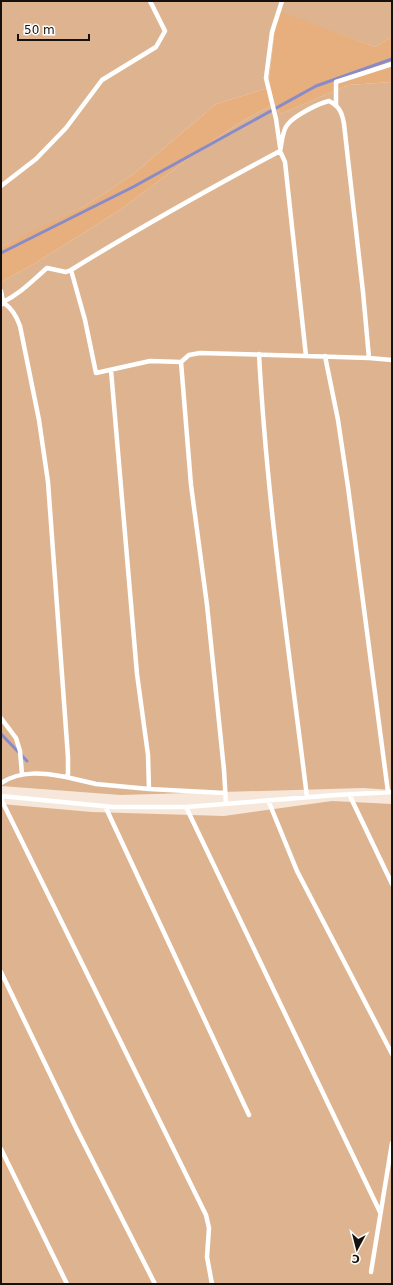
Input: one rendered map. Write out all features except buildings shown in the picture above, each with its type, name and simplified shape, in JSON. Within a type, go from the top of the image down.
[{"type":"lane","points":[[1,186],[36,159],[66,128],[102,80],[156,47],[165,31],[150,1]]},
{"type":"lane","points":[[282,1],[272,32],[266,78],[276,119],[280,151],[285,162],[306,356]]},
{"type":"lane","points":[[336,105],[336,82],[392,64]]},
{"type":"lane","points":[[2,303],[26,288],[31,281],[47,268],[61,271],[71,270],[221,183],[280,151],[287,124],[319,103],[329,101],[336,105],[342,113],[344,124],[369,358]]},
{"type":"lane","points":[[71,270],[85,320],[96,373],[150,361],[181,362],[189,355],[200,353],[325,356],[392,360]]},
{"type":"lane","points":[[1,291],[2,303]]},
{"type":"lane","points":[[2,303],[12,310],[17,317],[20,326],[39,420],[47,475],[68,757],[68,774],[66,777]]},
{"type":"lane","points":[[259,354],[262,417],[275,538],[307,797]]},
{"type":"lane","points":[[1,796],[105,806],[186,807],[390,792],[348,487],[338,420],[325,356]]},
{"type":"lane","points":[[181,362],[191,485],[207,605],[226,804]]},
{"type":"lane","points":[[111,370],[134,643],[148,755],[150,789]]},
{"type":"lane","points":[[1,718],[16,738],[20,751],[22,774]]},
{"type":"lane","points":[[1,783],[10,777],[22,774],[42,773],[96,784],[150,789],[225,793]]},
{"type":"lane","points":[[349,794],[392,884]]},
{"type":"lane","points":[[1,799],[206,1215],[209,1228],[207,1257],[212,1284]]},
{"type":"lane","points":[[268,800],[298,871],[392,1054]]},
{"type":"lane","points":[[105,806],[249,1115]]},
{"type":"lane","points":[[186,807],[380,1212]]},
{"type":"lane","points":[[1,972],[76,1128],[155,1284]]},
{"type":"lane","points":[[371,1272],[392,1143]]},
{"type":"lane","points":[[1,1149],[67,1284]]},
{"type":"shaded area","points":[[1,1],[392,1],[392,37],[375,47],[277,11],[268,88],[216,104],[131,176],[85,206],[1,247]]},
{"type":"shaded area","points":[[277,10],[375,47],[392,37],[392,82],[348,85],[281,114],[274,104],[239,123],[208,144],[120,210],[34,264],[1,282],[1,247],[85,206],[131,176],[216,104],[268,88]]},
{"type":"shaded area","points":[[392,82],[392,790],[363,788],[121,795],[1,786],[1,282],[34,264],[120,210],[208,144],[239,123],[274,104],[281,114],[348,85]]},
{"type":"shaded area","points":[[332,801],[392,804],[392,1284],[1,1284],[1,804],[92,812],[224,816]]},
{"type":"waterway","points":[[1,253],[133,187],[316,86],[392,59]]},
{"type":"waterway","points":[[1,734],[27,761]]}]
